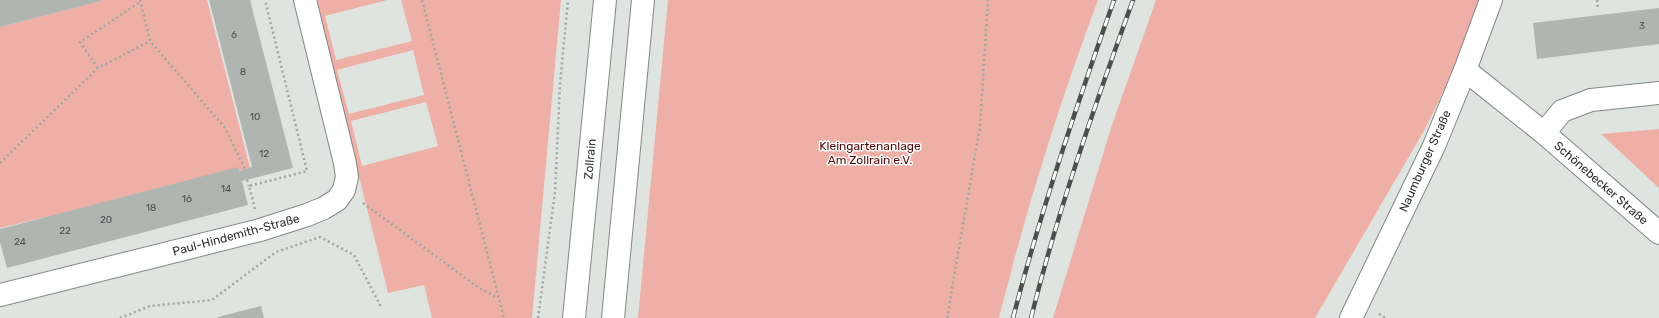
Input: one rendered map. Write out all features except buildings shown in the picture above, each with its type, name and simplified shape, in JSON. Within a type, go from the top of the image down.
[{"type":"street","points":[[305,0],[342,146],[347,178],[344,190]]},
{"type":"street","name":"Zollrain","points":[[574,318],[605,0]]},
{"type":"street","points":[[613,318],[643,0]]},
{"type":"street","name":"Naumburger Straße","points":[[1351,318],[1434,146],[1465,70],[1491,0]]},
{"type":"street","name":"Schönebecker Straße","points":[[1465,70],[1544,133],[1659,233]]},
{"type":"street","name":"Schönebecker Straße","points":[[1544,133],[1562,111],[1592,100],[1659,93]]},
{"type":"street","name":"Paul-Hindemith-Straße","points":[[0,295],[260,230],[324,208],[337,200],[344,190]]},
{"type":"path","points":[[249,186],[307,171],[265,0]]},
{"type":"path","points":[[422,0],[504,318]]},
{"type":"path","points":[[538,318],[555,192],[560,84],[568,0]]},
{"type":"path","points":[[947,318],[980,126],[988,0]]},
{"type":"path","points":[[1597,0],[1598,9]]},
{"type":"path","points":[[98,68],[80,42],[140,1],[150,40],[225,128],[245,169]]},
{"type":"path","points":[[0,163],[98,68],[150,40]]},
{"type":"path","points":[[248,180],[260,230]]},
{"type":"path","points":[[344,190],[479,288],[498,298]]},
{"type":"path","points":[[120,318],[150,306],[212,300],[276,252],[320,237],[354,255],[381,307]]},
{"type":"green space","points":[[103,0],[207,0],[250,168],[0,228],[0,27]]},
{"type":"green space","points":[[315,0],[387,0],[325,16],[336,60],[412,41],[401,0],[561,0],[532,318],[432,318],[424,285],[388,293]],"holes":[[[413,50],[424,95],[349,114],[337,70]],[[426,102],[438,146],[362,166],[351,121]]]},
{"type":"green space","name":"Kleingartenanlage Am Zollrain e.V.","points":[[668,0],[1098,0],[1070,78],[1044,158],[1020,237],[999,318],[638,318]]},
{"type":"green space","points":[[1156,0],[1479,0],[1448,82],[1425,129],[1315,318],[1053,318],[1111,128]]},
{"type":"green space","points":[[1659,129],[1659,188],[1601,134]]},
{"type":"railway","points":[[1013,318],[1035,238],[1060,158],[1114,0]]},
{"type":"railway","points":[[1031,318],[1065,198],[1091,118],[1133,0]]}]
